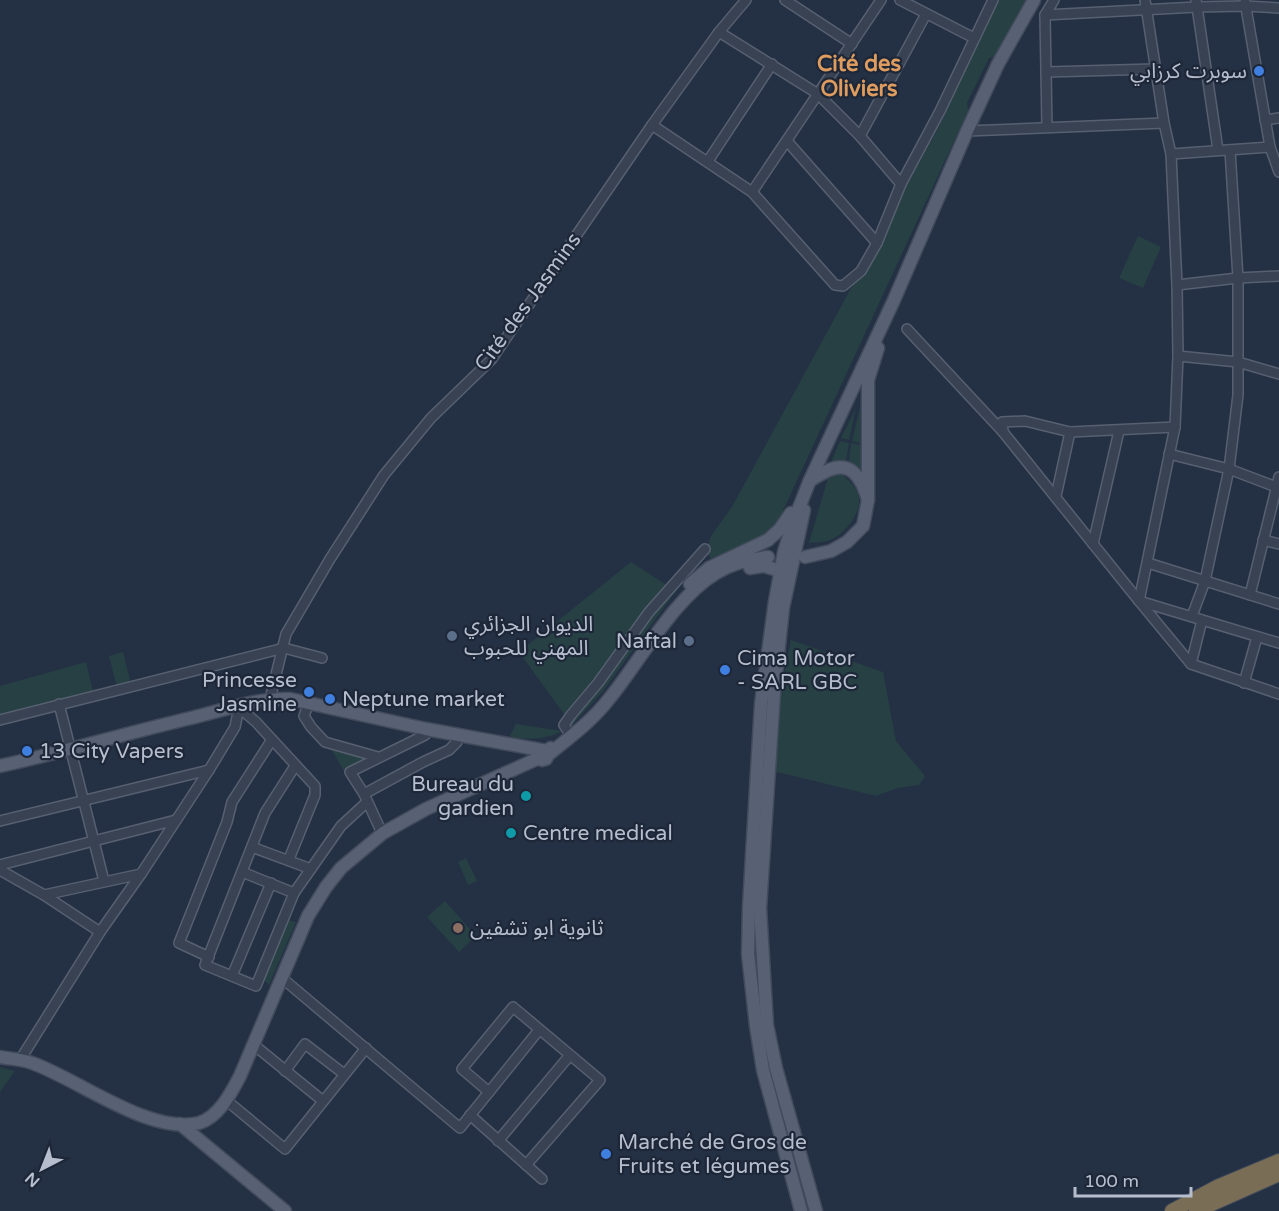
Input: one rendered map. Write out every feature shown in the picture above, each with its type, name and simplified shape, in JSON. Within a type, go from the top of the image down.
[{"type":"highway","points":[[1172,1211],[1217,1187],[1279,1161]]},
{"type":"highway","points":[[1196,1211],[1279,1174]]},
{"type":"main road","points":[[799,1211],[763,1070],[754,1017],[748,954],[749,896],[761,704],[781,571],[788,537],[810,480],[894,300],[998,64],[1034,0]]},
{"type":"main road","points":[[805,557],[831,551],[847,542],[863,526],[868,500],[868,380],[894,300]]},
{"type":"main road","points":[[643,654],[658,628],[690,584],[709,568],[761,544],[774,535],[785,523],[810,480],[831,469],[848,469],[859,478],[868,500]]},
{"type":"main road","points":[[810,480],[782,619],[771,728],[760,908],[767,1025],[776,1068],[816,1211]]},
{"type":"main road","points":[[0,1057],[31,1062],[163,1123],[200,1122],[214,1114],[226,1100],[240,1076],[308,916],[341,868],[382,833],[426,809],[542,754],[571,736],[592,719],[608,701],[682,603],[702,584],[727,567],[747,560],[768,557]]},
{"type":"main road","points":[[643,654],[700,594],[716,583],[751,567],[769,567],[781,571]]},
{"type":"main road","points":[[0,774],[163,724],[270,699],[290,699],[542,754]]},
{"type":"main road","points":[[0,766],[70,753],[274,704],[307,708],[457,742],[542,754]]},
{"type":"main road","points":[[180,1124],[285,1211]]},
{"type":"street","name":"Cité des Jasmins","points":[[270,699],[286,634],[330,559],[384,475],[431,418],[491,360],[652,125],[719,32],[746,0]]},
{"type":"street","points":[[785,0],[852,44]]},
{"type":"street","points":[[752,192],[881,0]]},
{"type":"street","points":[[900,0],[974,38]]},
{"type":"street","points":[[652,125],[752,192],[835,285],[843,286],[861,271],[877,243],[902,184],[993,0]]},
{"type":"street","points":[[1047,127],[1045,15],[1054,0]]},
{"type":"street","points":[[1139,601],[1175,427],[1178,356],[1171,154],[1145,0]]},
{"type":"street","points":[[1245,3],[1270,147],[1279,172]]},
{"type":"street","points":[[1045,15],[1147,11],[1196,4],[1266,3],[1279,8]]},
{"type":"street","points":[[1196,4],[1218,150]]},
{"type":"street","points":[[860,136],[926,14]]},
{"type":"street","points":[[719,32],[818,94],[860,136],[902,184]]},
{"type":"street","points":[[708,161],[772,64]]},
{"type":"street","points":[[1046,72],[1155,69]]},
{"type":"street","points":[[1265,120],[1279,118]]},
{"type":"street","points":[[967,131],[1164,123]]},
{"type":"street","points":[[787,141],[877,243]]},
{"type":"street","points":[[1171,154],[1270,147]]},
{"type":"street","points":[[1192,616],[1204,581],[1230,469],[1238,395],[1238,278],[1230,150]]},
{"type":"street","points":[[1177,285],[1279,276]]},
{"type":"street","points":[[907,328],[1003,432],[1191,664],[1244,684],[1279,694]]},
{"type":"street","points":[[1178,356],[1238,362],[1279,374]]},
{"type":"street","points":[[1003,432],[1002,422],[1025,421],[1070,432],[1175,427]]},
{"type":"street","points":[[1093,544],[1119,431]]},
{"type":"street","points":[[1056,496],[1070,432]]},
{"type":"street","points":[[1170,454],[1278,484],[1250,595]]},
{"type":"street","points":[[1263,540],[1279,544]]},
{"type":"street","points":[[571,736],[564,724],[598,683],[650,612],[705,549]]},
{"type":"street","points":[[1148,563],[1279,604]]},
{"type":"street","points":[[1139,601],[1279,643]]},
{"type":"street","points":[[1191,664],[1202,620]]},
{"type":"street","points":[[1244,684],[1257,637]]},
{"type":"street","points":[[0,720],[284,648],[322,658]]},
{"type":"street","points":[[59,704],[104,881]]},
{"type":"street","points":[[256,707],[256,722]]},
{"type":"street","points":[[307,708],[304,716],[325,742],[378,758]]},
{"type":"street","points":[[20,1060],[100,932],[209,770],[235,727],[241,712],[256,722],[271,741],[313,783],[316,792],[289,859]]},
{"type":"street","points":[[382,833],[350,772],[424,735]]},
{"type":"street","points":[[209,957],[179,943],[227,822],[232,802],[271,741]]},
{"type":"street","points":[[256,986],[294,893],[341,826],[365,798],[423,762],[449,750],[457,742]]},
{"type":"street","points":[[275,994],[206,965],[265,813],[295,766]]},
{"type":"street","points":[[0,821],[209,770]]},
{"type":"street","points":[[0,865],[176,820]]},
{"type":"street","points":[[252,847],[311,869]]},
{"type":"street","points":[[0,870],[44,895],[100,932]]},
{"type":"street","points":[[242,872],[294,893]]},
{"type":"street","points":[[44,895],[141,874]]},
{"type":"street","points":[[232,976],[271,883]]},
{"type":"street","points":[[282,978],[460,1128],[539,1030]]},
{"type":"street","points":[[489,1092],[462,1070],[513,1007],[600,1080],[526,1165]]},
{"type":"street","points":[[285,1071],[305,1044],[345,1074]]},
{"type":"street","points":[[254,1045],[323,1101]]},
{"type":"street","points":[[226,1100],[285,1149],[366,1048]]},
{"type":"street","points":[[498,1140],[570,1055]]},
{"type":"street","points":[[470,1116],[542,1179]]},
{"type":"green space","points":[[999,0],[1028,0],[999,56],[989,58],[967,103],[968,111],[775,528],[760,539],[712,560],[706,551],[711,536],[733,505],[943,119]]},
{"type":"green space","points":[[1138,236],[1161,247],[1143,288],[1119,278]]},
{"type":"green space","points":[[860,407],[860,443],[852,441]]},
{"type":"green space","points":[[856,408],[849,440],[841,438]]},
{"type":"green space","points":[[840,441],[849,443],[846,461],[831,462]]},
{"type":"green space","points":[[851,443],[861,445],[861,468],[849,462]]},
{"type":"green space","points":[[833,475],[843,475],[855,488],[859,498],[857,511],[850,524],[839,535],[828,541],[809,543],[828,478]]},
{"type":"green space","points":[[631,562],[676,591],[603,691],[572,725],[519,652]]},
{"type":"green space","points":[[791,640],[883,672],[896,741],[925,776],[919,785],[897,788],[876,796],[773,771],[779,700]]},
{"type":"green space","points":[[123,652],[131,684],[117,687],[109,656]]},
{"type":"green space","points":[[86,662],[94,695],[0,718],[0,686]]},
{"type":"green space","points":[[516,724],[562,731],[536,738],[510,736]]},
{"type":"green space","points":[[330,747],[370,758],[345,773]]},
{"type":"green space","points":[[466,858],[477,881],[468,885],[458,862]]},
{"type":"green space","points":[[445,901],[476,936],[459,952],[427,917]]},
{"type":"green space","points":[[287,920],[296,922],[269,985],[263,979]]},
{"type":"green space","points":[[0,1067],[15,1071],[0,1092]]},
{"type":"place","name":"سوبرت كرزابي","points":[[1259,71]]},
{"type":"place","name":"الديوان الجزائري المهني للحبوب","points":[[452,636]]},
{"type":"place","name":"Naftal","points":[[689,641]]},
{"type":"place","name":"Cima Motor - SARL GBC","points":[[725,670]]},
{"type":"place","name":"Princesse Jasmine","points":[[309,692]]},
{"type":"place","name":"Neptune market","points":[[330,699]]},
{"type":"place","name":"13 City Vapers","points":[[27,751]]},
{"type":"place","name":"Bureau du gardien","points":[[526,796]]},
{"type":"place","name":"Centre medical","points":[[511,833]]},
{"type":"place","name":"ثانوية ابو تشفين","points":[[458,928]]},
{"type":"place","name":"Marché de Gros de Fruits et légumes","points":[[606,1154]]},
{"type":"district","name":"Cité des Oliviers","points":[[859,76]]}]
